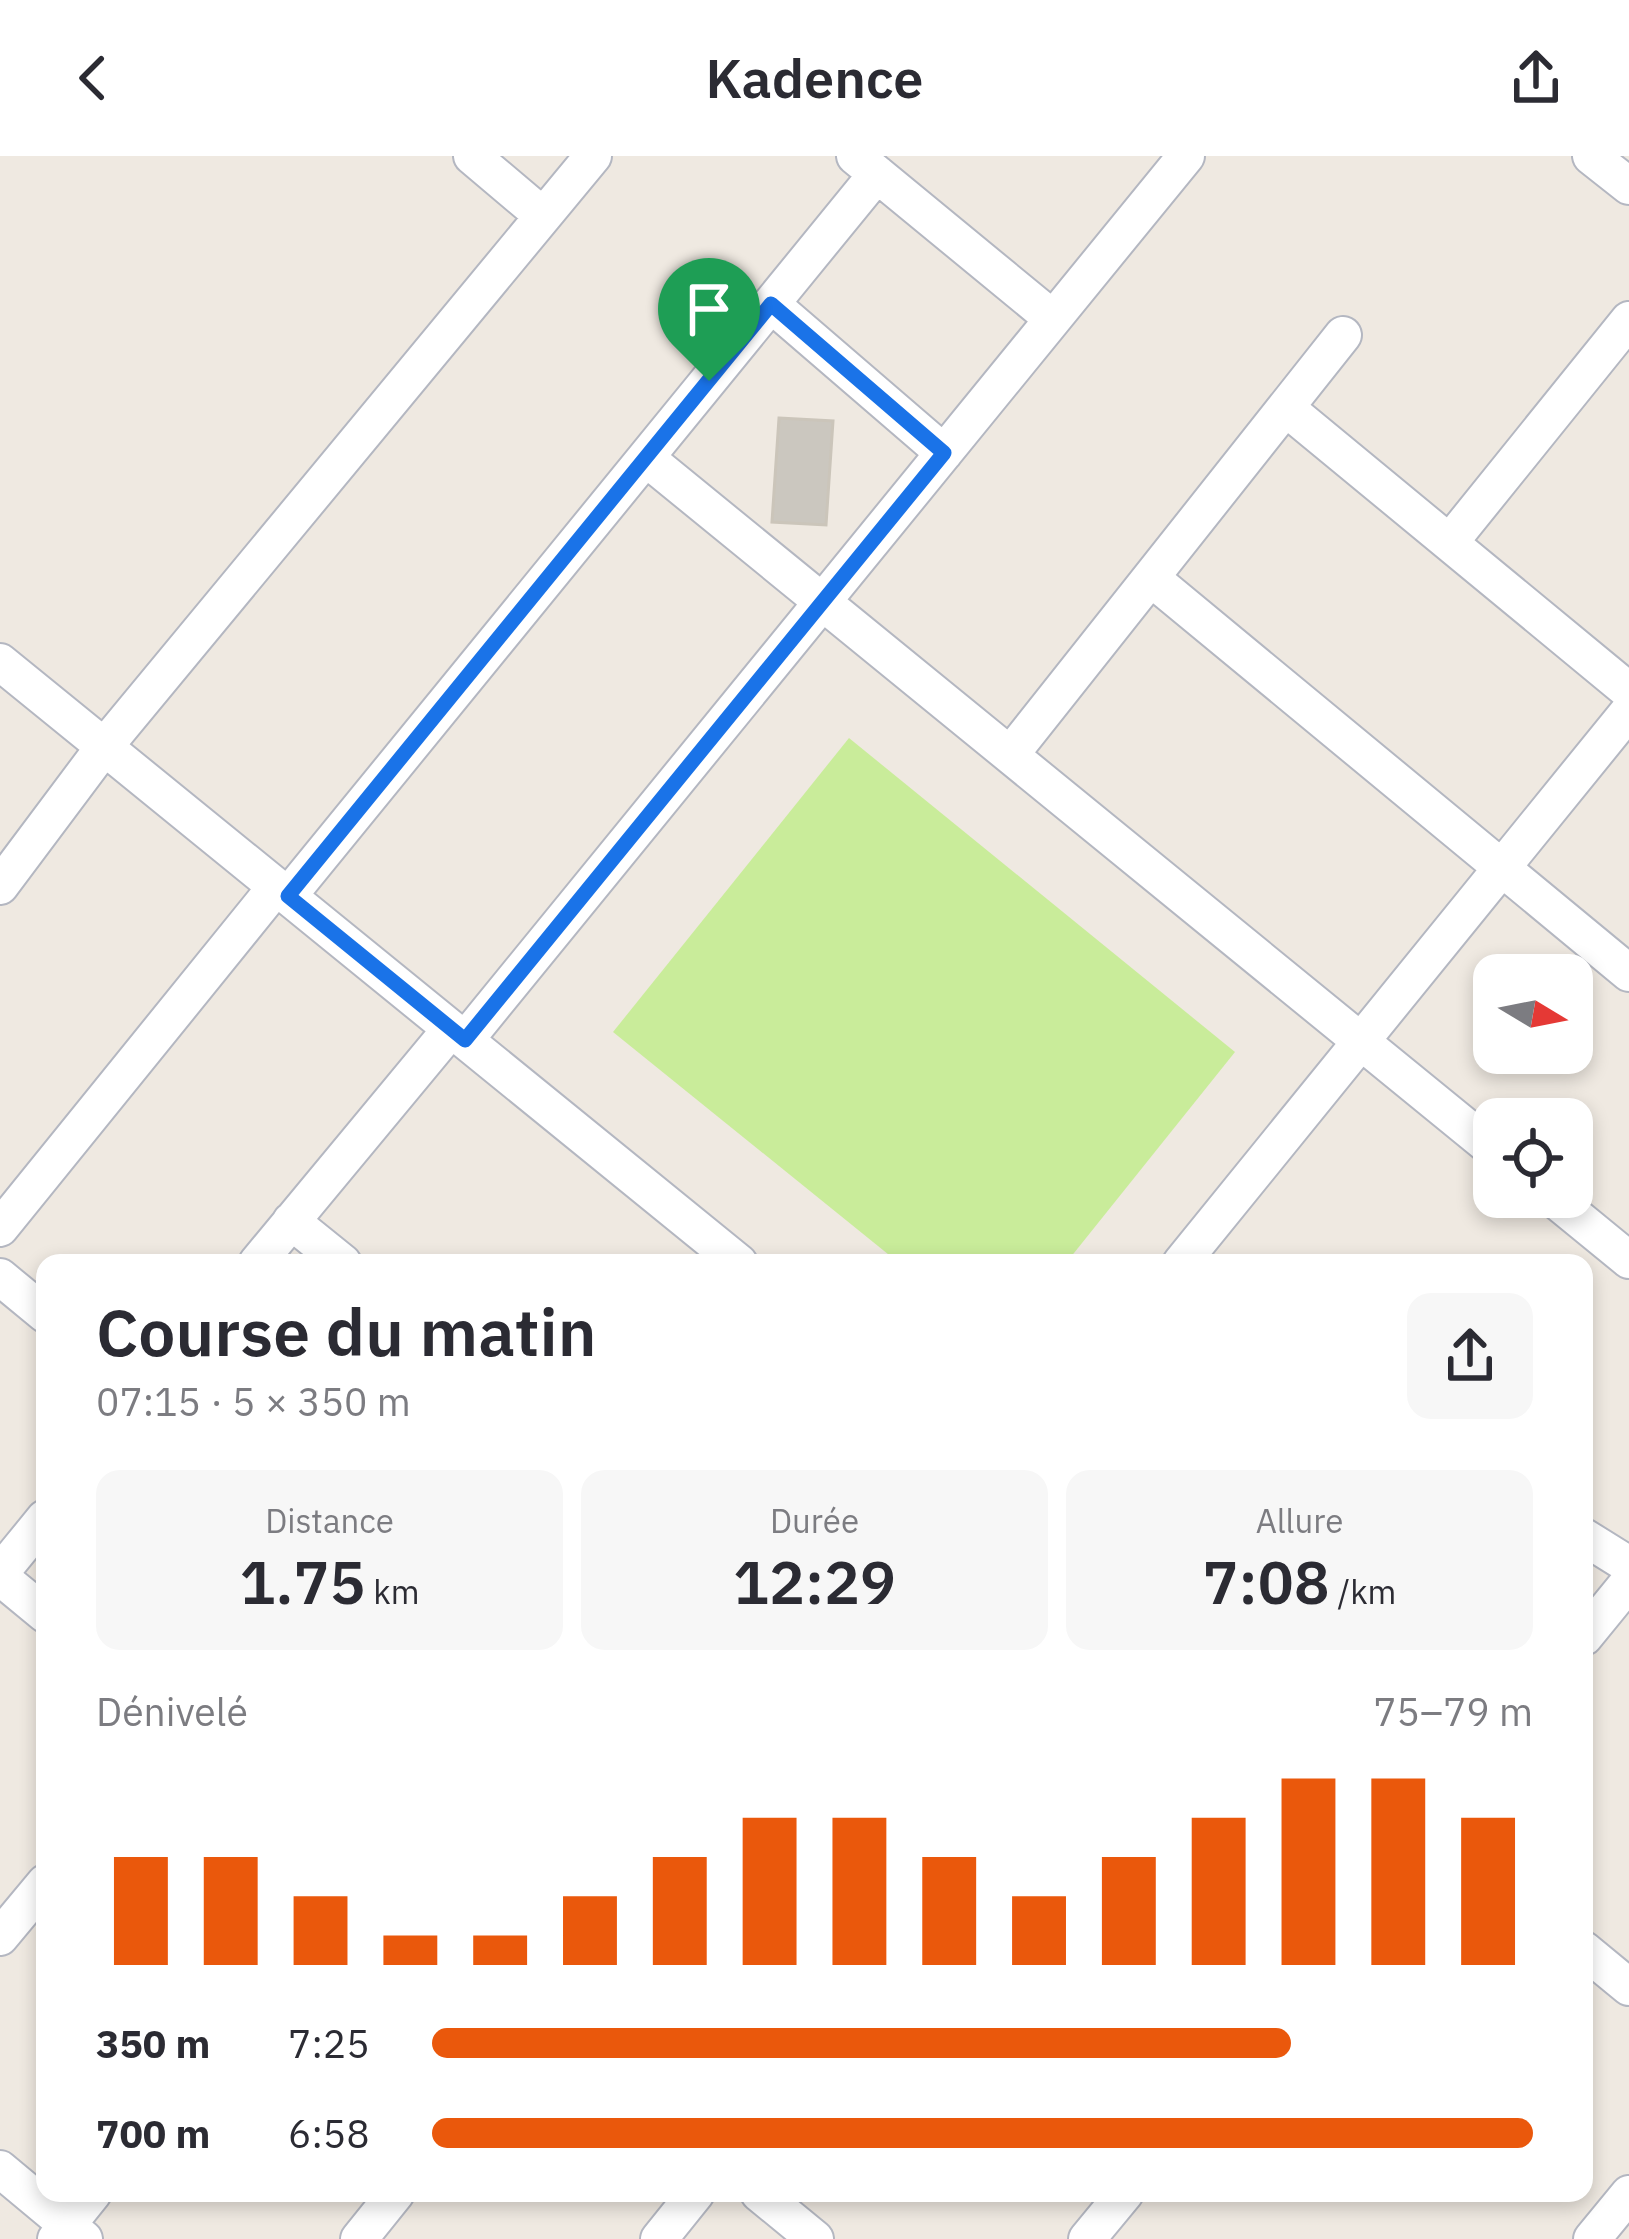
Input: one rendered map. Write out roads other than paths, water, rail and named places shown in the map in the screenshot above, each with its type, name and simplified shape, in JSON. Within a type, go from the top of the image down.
[{"type":"street","points":[[472,156],[544,215]]},
{"type":"street","points":[[0,886],[104,747],[593,156]]},
{"type":"street","points":[[264,1254],[458,1034],[822,602],[1186,156]]},
{"type":"street","points":[[1591,156],[1629,186]]},
{"type":"street","points":[[0,1228],[646,458],[771,304],[866,165],[1054,319]]},
{"type":"street","points":[[771,304],[944,453]]},
{"type":"street","points":[[1450,542],[1629,320]]},
{"type":"street","points":[[1010,755],[1343,335]]},
{"type":"street","points":[[1286,408],[1629,691]]},
{"type":"street","points":[[646,458],[1473,1133]]},
{"type":"street","points":[[1151,578],[1629,973]]},
{"type":"street","points":[[0,662],[728,1254]]},
{"type":"street","points":[[1188,1254],[1629,711]]},
{"type":"street","points":[[1578,1218],[1629,1260]]},
{"type":"street","points":[[291,1221],[332,1254]]},
{"type":"street","points":[[0,1276],[36,1306]]},
{"type":"street","points":[[36,1530],[0,1575],[36,1606]]},
{"type":"street","points":[[1593,1543],[1629,1565]]},
{"type":"street","points":[[1593,1626],[1629,1582]]},
{"type":"street","points":[[0,1937],[36,1894]]},
{"type":"street","points":[[1593,1958],[1629,1987]]},
{"type":"street","points":[[0,2169],[69,2234],[88,2202]]},
{"type":"street","points":[[1592,2239],[1629,2194]]},
{"type":"street","points":[[359,2239],[389,2202]]},
{"type":"street","points":[[658,2239],[689,2202]]},
{"type":"street","points":[[770,2202],[815,2239]]},
{"type":"street","points":[[1087,2239],[1118,2202]]}]
